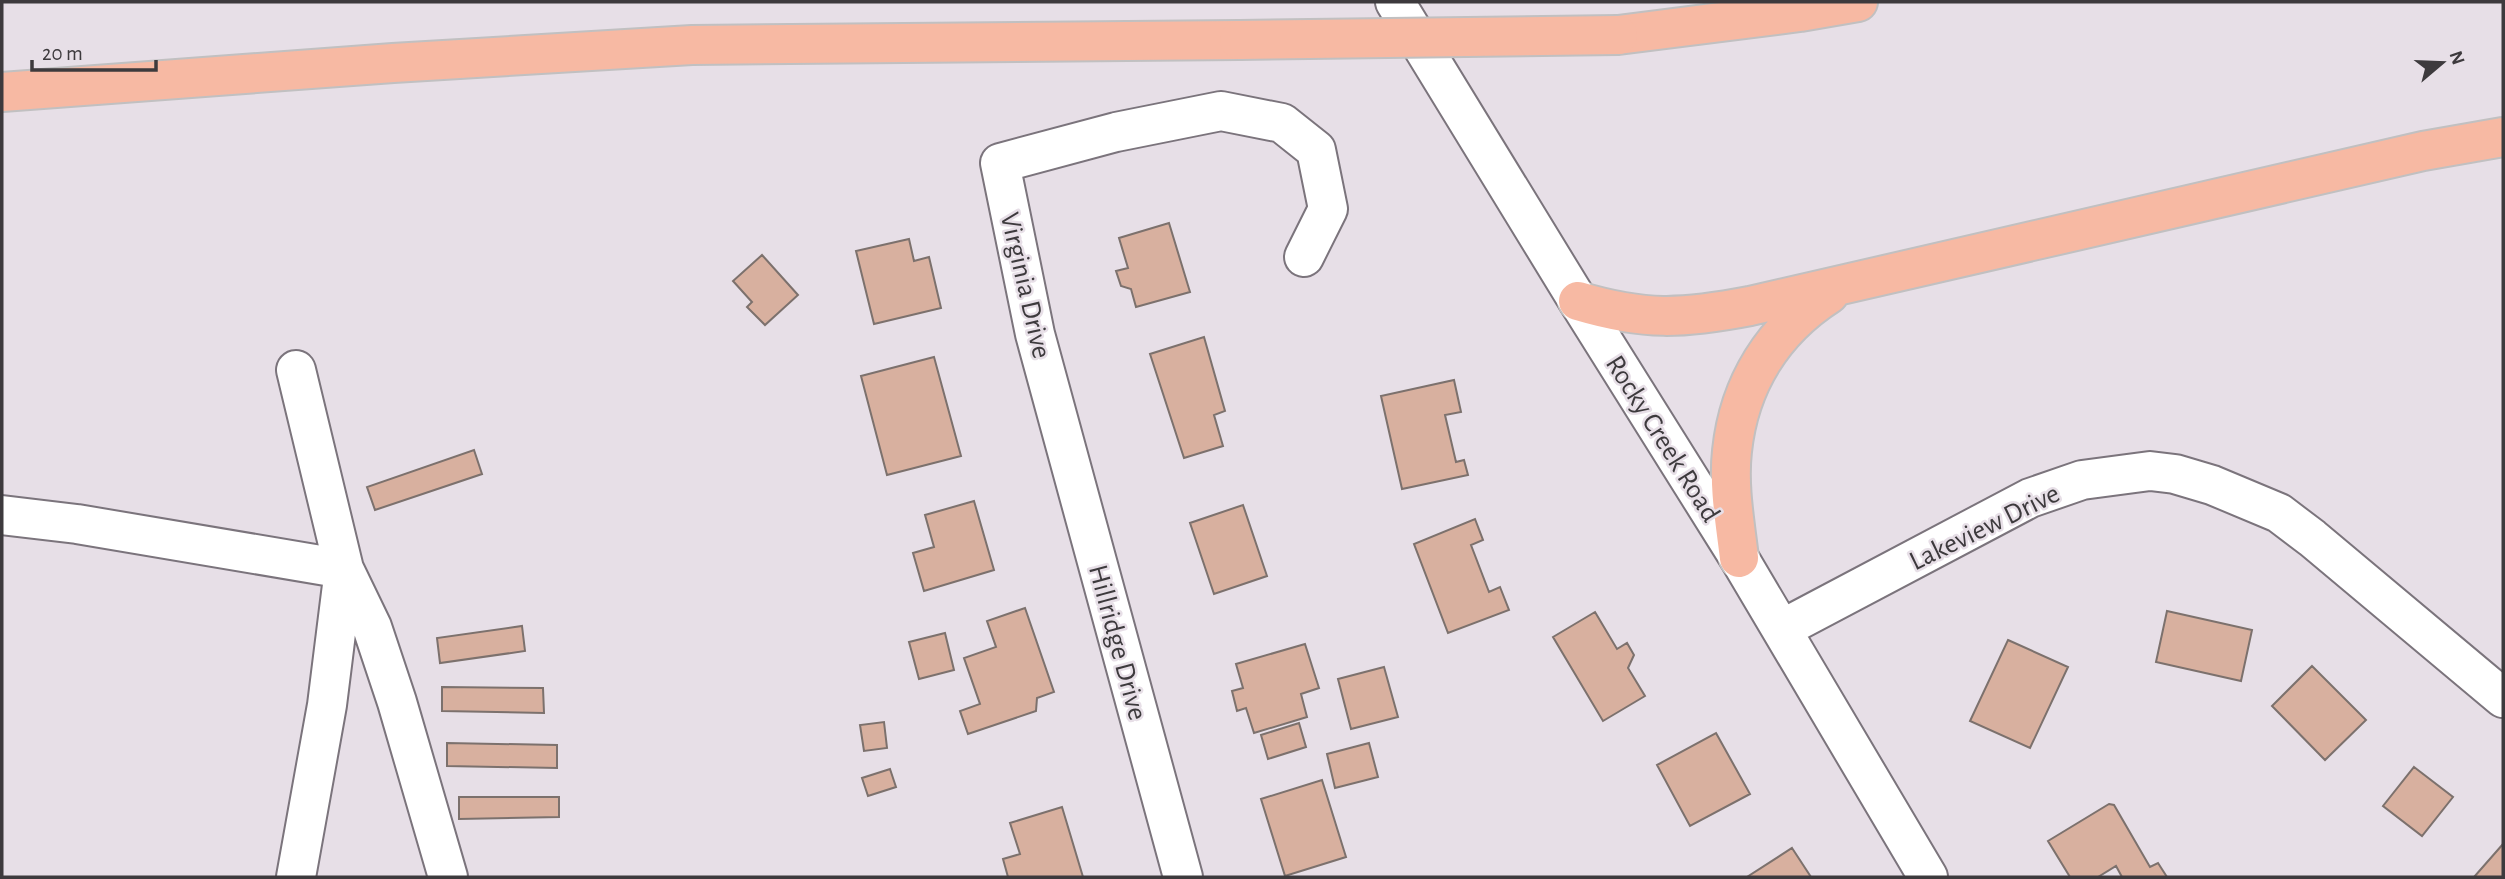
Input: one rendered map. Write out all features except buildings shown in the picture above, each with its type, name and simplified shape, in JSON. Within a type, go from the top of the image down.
[{"type":"highway","points":[[2,92],[380,64],[692,46],[1618,35],[1800,12],[1857,2]]},
{"type":"highway","points":[[1578,301],[1615,312],[1650,317],[1701,315],[1843,285],[2423,151],[2503,137]]},
{"type":"highway","points":[[1739,558],[1732,501],[1731,453],[1739,409],[1755,373],[1777,337],[1804,310],[1843,285]]},
{"type":"street","name":"Rocky Creek Road","points":[[1395,2],[1739,558],[1928,877]]},
{"type":"street","name":"Virginia Drive","points":[[1056,407],[1035,334],[1000,163],[1116,132],[1221,111],[1282,123],[1316,150],[1328,209],[1304,257]]},
{"type":"street","points":[[296,370],[344,569],[372,627],[397,702],[447,877]]},
{"type":"street","name":"Hillridge Drive","points":[[1056,407],[1183,877]]},
{"type":"street","name":"Lakeview Drive","points":[[1782,629],[2030,498],[2082,480],[2150,471],[2175,474],[2212,485],[2279,513],[2503,698]]},
{"type":"street","points":[[2,515],[344,569]]},
{"type":"street","points":[[296,877],[327,705],[344,569]]}]
